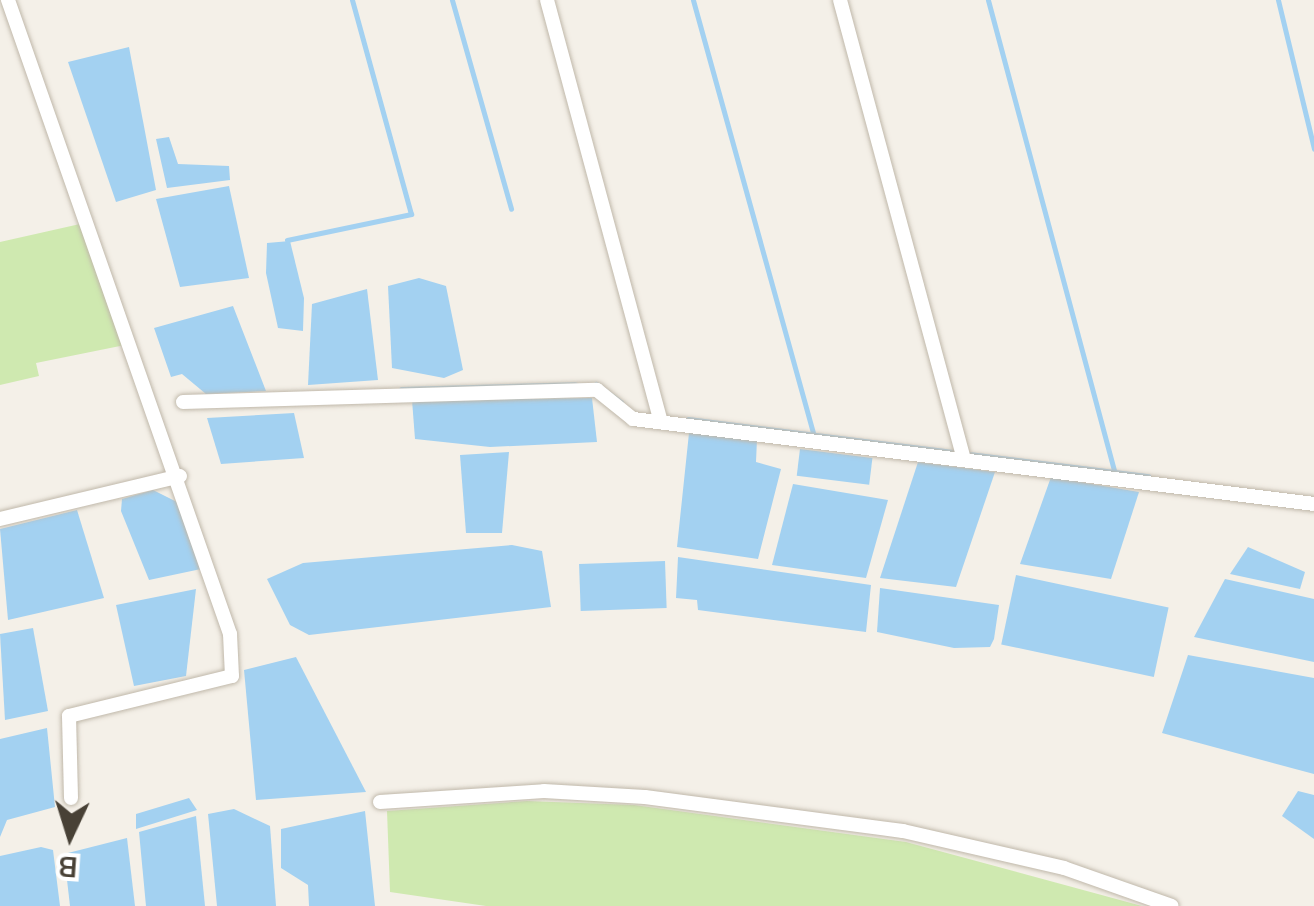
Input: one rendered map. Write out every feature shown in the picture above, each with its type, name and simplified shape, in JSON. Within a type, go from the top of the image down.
[{"type":"street","points":[[8,0],[224,604],[232,676],[69,716],[71,798]]},
{"type":"street","points":[[547,0],[661,422]]},
{"type":"street","points":[[840,0],[964,459]]},
{"type":"street","points":[[183,402],[597,390],[626,416],[661,422],[1314,504]]},
{"type":"street","points":[[0,519],[180,476]]},
{"type":"street","points":[[380,802],[544,791],[811,818],[1064,868],[1172,906]]},
{"type":"green space","points":[[80,224],[125,345],[36,363],[39,376],[0,385],[0,242]]},
{"type":"green space","points":[[527,801],[634,805],[906,842],[1142,906],[486,906],[390,892],[387,811]]},
{"type":"water","points":[[129,47],[156,190],[116,202],[68,62]]},
{"type":"water","points":[[169,137],[178,164],[229,166],[230,180],[167,188],[156,139]]},
{"type":"water","points":[[229,186],[249,278],[180,287],[156,199]]},
{"type":"water","points":[[290,241],[304,298],[303,331],[278,328],[266,273],[267,243]]},
{"type":"water","points":[[419,278],[446,286],[463,370],[444,378],[392,368],[388,286]]},
{"type":"water","points":[[367,289],[378,380],[308,385],[312,304]]},
{"type":"water","points":[[233,306],[266,391],[206,394],[182,374],[171,377],[154,328]]},
{"type":"water","points":[[592,398],[597,442],[490,447],[415,439],[412,400]]},
{"type":"water","points":[[294,413],[304,458],[221,464],[207,418]]},
{"type":"water","points":[[689,433],[757,439],[756,462],[781,469],[758,559],[677,547]]},
{"type":"water","points":[[800,449],[872,458],[869,485],[797,476]]},
{"type":"water","points":[[509,452],[502,533],[466,533],[460,455]]},
{"type":"water","points":[[918,462],[995,472],[956,587],[880,578]]},
{"type":"water","points":[[1051,477],[1139,492],[1111,579],[1020,564]]},
{"type":"water","points":[[793,484],[888,500],[866,578],[772,565]]},
{"type":"water","points":[[153,490],[177,502],[201,569],[149,580],[121,511],[122,499]]},
{"type":"water","points":[[77,510],[104,598],[8,620],[0,529]]},
{"type":"water","points":[[512,545],[542,551],[551,607],[309,635],[290,625],[267,579],[303,563]]},
{"type":"water","points":[[1248,547],[1305,572],[1300,589],[1230,574]]},
{"type":"water","points":[[678,557],[871,585],[866,632],[698,610],[697,600],[676,598]]},
{"type":"water","points":[[665,561],[667,608],[581,611],[579,564]]},
{"type":"water","points":[[1016,575],[1169,607],[1154,677],[1001,644]]},
{"type":"water","points":[[1225,579],[1314,599],[1314,662],[1194,637]]},
{"type":"water","points":[[880,588],[999,605],[994,639],[990,647],[954,648],[877,632]]},
{"type":"water","points":[[196,589],[186,676],[134,686],[116,605]]},
{"type":"water","points":[[33,628],[48,711],[5,720],[0,634]]},
{"type":"water","points":[[1188,655],[1314,678],[1314,774],[1162,733]]},
{"type":"water","points":[[296,657],[366,792],[256,800],[244,670]]},
{"type":"water","points":[[47,728],[55,807],[7,820],[0,837],[0,739]]},
{"type":"water","points":[[1298,791],[1314,795],[1314,839],[1282,816]]},
{"type":"water","points":[[189,798],[197,810],[136,829],[136,814]]},
{"type":"water","points":[[234,809],[270,826],[276,906],[217,906],[208,814]]},
{"type":"water","points":[[365,811],[375,906],[309,906],[308,885],[281,868],[281,829]]},
{"type":"water","points":[[196,816],[205,906],[146,906],[139,832]]},
{"type":"water","points":[[127,838],[135,906],[70,906],[64,854]]},
{"type":"water","points":[[41,847],[53,850],[60,906],[0,906],[0,856]]},
{"type":"waterway","points":[[287,240],[411,214],[352,0]]},
{"type":"waterway","points":[[452,0],[511,209]]},
{"type":"waterway","points":[[693,0],[813,433]]},
{"type":"waterway","points":[[988,0],[1114,471]]},
{"type":"waterway","points":[[1278,0],[1314,149]]},
{"type":"waterway","points":[[401,389],[575,384]]},
{"type":"waterway","points":[[596,384],[621,402]]},
{"type":"waterway","points":[[688,419],[1148,476]]}]
